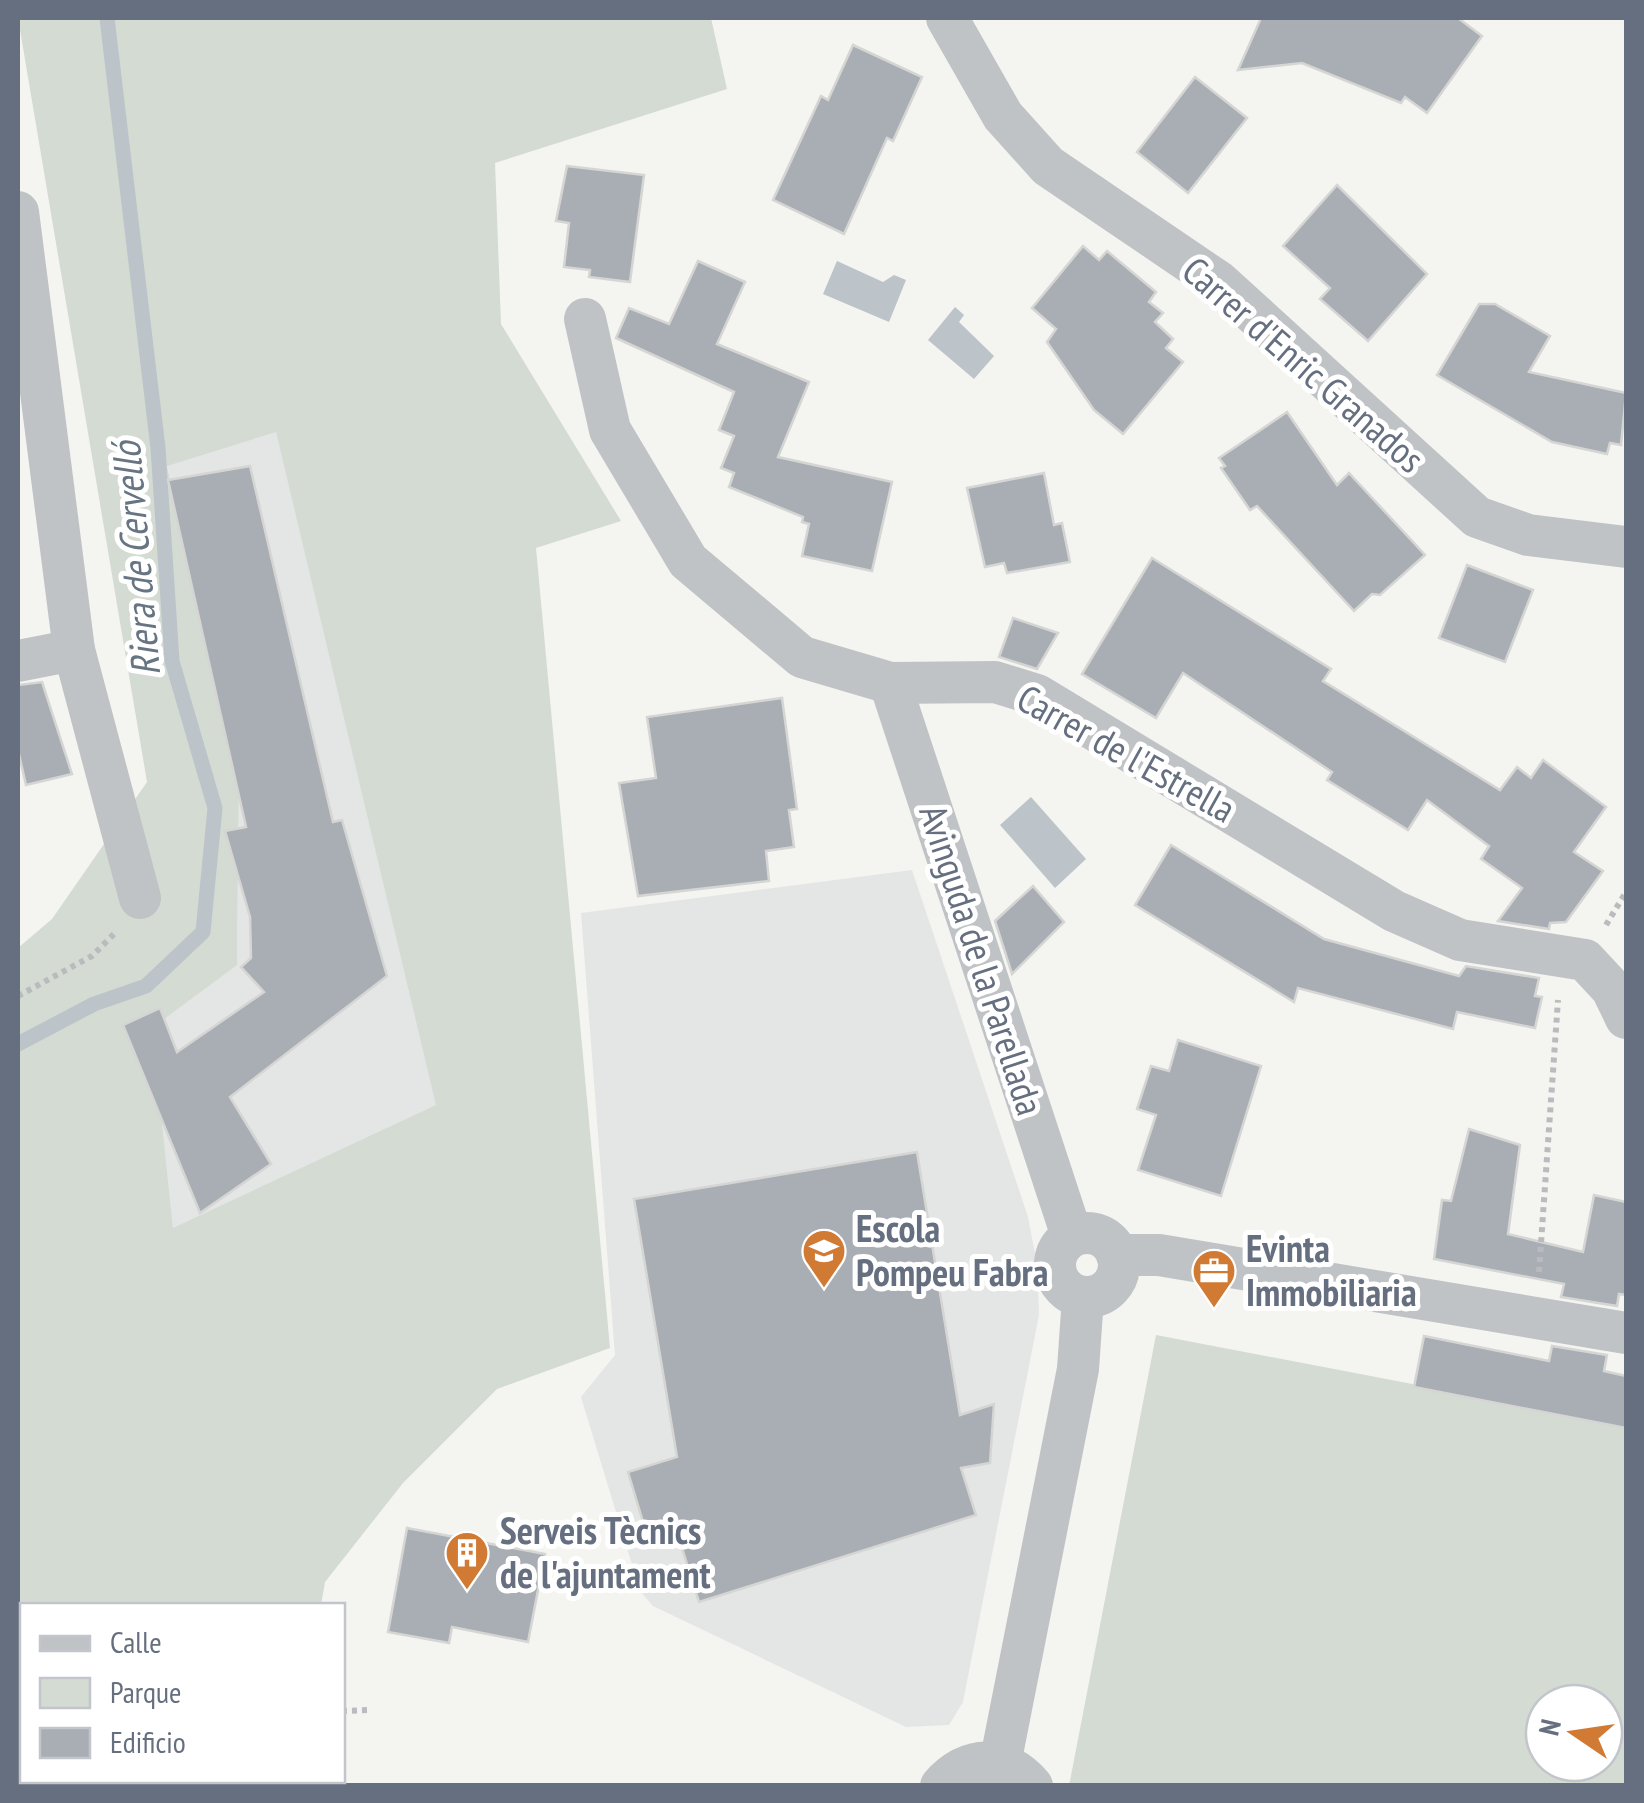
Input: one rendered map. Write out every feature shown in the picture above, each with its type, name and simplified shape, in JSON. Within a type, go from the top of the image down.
[{"type":"street","name":"Carrer d'Enric Granados","points":[[947,18],[1003,116],[1048,166],[1218,282],[1477,517],[1528,535],[1626,547]]},
{"type":"street","points":[[18,212],[74,650],[140,898]]},
{"type":"street","name":"Carrer de l'Estrella","points":[[585,320],[610,430],[688,561],[802,656],[890,683],[995,682],[1038,695],[1394,911],[1460,940],[1585,960],[1612,989],[1626,1018]]},
{"type":"street","points":[[18,661],[74,650]]},
{"type":"street","name":"Avinguda de la Parellada","points":[[890,683],[1072,1236]]},
{"type":"street","points":[[1098,1235],[1117,1255],[1118,1272],[1109,1288],[1083,1297],[1060,1284],[1054,1266],[1059,1249],[1072,1236],[1098,1235]]},
{"type":"street","points":[[1117,1255],[1159,1255],[1626,1333]]},
{"type":"street","points":[[941,1786],[956,1770],[972,1763],[1016,1774],[1078,1368],[1083,1297]]},
{"type":"path","points":[[18,996],[92,956],[114,936],[140,898]]},
{"type":"path","points":[[1536,1318],[1562,955]]},
{"type":"path","points":[[345,1711],[370,1710]]},
{"type":"shaded area","points":[[837,261],[883,282],[894,275],[906,280],[889,322],[823,294]]},
{"type":"shaded area","points":[[955,307],[964,315],[959,322],[994,356],[974,379],[928,340]]},
{"type":"shaded area","points":[[276,431],[437,1105],[173,1229],[152,1028],[237,964],[239,777],[167,465]]},
{"type":"shaded area","points":[[1031,797],[1086,859],[1055,888],[1000,825]]},
{"type":"shaded area","name":"Escola Pompeu Fabra","points":[[912,870],[1028,1217],[1037,1264],[1039,1315],[963,1702],[949,1725],[906,1727],[653,1606],[640,1591],[581,1397],[615,1355],[581,913]]},
{"type":"green space","points":[[18,18],[711,18],[727,89],[495,163],[501,324],[621,521],[536,548],[610,1348],[497,1389],[403,1483],[325,1582],[321,1603],[20,1603],[20,1682],[18,948],[52,919],[147,782]],"holes":[[[276,432],[436,1105],[173,1228],[152,1028],[237,965],[239,777],[167,466]]]},
{"type":"green space","points":[[1156,1335],[1626,1425],[1626,1785],[1069,1786]]},
{"type":"building","points":[[1261,18],[1458,18],[1482,36],[1427,113],[1405,97],[1401,103],[1302,63],[1238,70]]},
{"type":"building","points":[[853,45],[922,77],[893,141],[887,138],[844,234],[773,200],[821,96],[828,100]]},
{"type":"building","points":[[1195,77],[1247,118],[1188,193],[1137,152]]},
{"type":"building","points":[[567,166],[644,175],[630,282],[589,277],[590,270],[564,267],[569,223],[556,221]]},
{"type":"building","points":[[1337,185],[1427,274],[1368,341],[1320,299],[1330,288],[1283,246]]},
{"type":"building","points":[[1083,246],[1099,260],[1107,251],[1156,292],[1149,302],[1163,313],[1155,322],[1173,339],[1166,348],[1183,362],[1123,434],[1094,410],[1047,342],[1056,329],[1032,308]]},
{"type":"building","points":[[698,261],[745,282],[717,344],[809,382],[778,457],[892,482],[872,571],[802,556],[809,524],[802,522],[803,517],[729,487],[734,473],[721,468],[734,436],[719,430],[734,392],[616,338],[629,308],[669,324]]},
{"type":"building","points":[[1479,304],[1495,304],[1550,336],[1529,372],[1626,393],[1621,445],[1610,443],[1607,454],[1552,442],[1437,375]]},
{"type":"building","points":[[1287,412],[1337,485],[1349,473],[1425,555],[1380,595],[1372,594],[1354,611],[1257,506],[1250,510],[1221,468],[1225,466],[1219,458]]},
{"type":"building","points":[[250,466],[333,822],[342,820],[387,976],[230,1097],[271,1164],[200,1213],[123,1025],[160,1008],[177,1052],[264,992],[241,967],[251,958],[250,917],[225,831],[246,827],[168,480]]},
{"type":"building","points":[[1044,473],[1054,525],[1062,523],[1070,562],[1007,573],[1004,563],[985,567],[967,488]]},
{"type":"building","points":[[1152,558],[1331,669],[1323,681],[1500,790],[1517,767],[1531,778],[1543,760],[1606,807],[1574,852],[1603,871],[1566,922],[1550,923],[1549,929],[1498,921],[1522,888],[1481,859],[1489,846],[1427,800],[1408,830],[1327,780],[1332,772],[1183,673],[1156,718],[1082,674]]},
{"type":"building","points":[[1467,565],[1533,590],[1505,662],[1439,638]]},
{"type":"building","points":[[1013,618],[1058,633],[1037,669],[999,657]]},
{"type":"building","points":[[42,682],[72,774],[26,785],[18,750],[18,685]]},
{"type":"building","points":[[782,698],[797,809],[789,810],[794,847],[766,851],[769,881],[638,896],[619,783],[656,778],[647,717]]},
{"type":"building","points":[[1171,845],[1324,939],[1459,976],[1466,966],[1539,978],[1535,996],[1542,997],[1535,1028],[1457,1012],[1453,1029],[1298,988],[1294,1002],[1135,905]]},
{"type":"building","points":[[1033,886],[1064,922],[1012,974],[995,921]]},
{"type":"building","points":[[1178,1040],[1261,1066],[1221,1196],[1138,1170],[1156,1115],[1137,1109],[1151,1066],[1169,1071]]},
{"type":"building","points":[[1469,1129],[1520,1145],[1508,1234],[1583,1252],[1594,1195],[1626,1202],[1626,1295],[1619,1294],[1617,1306],[1561,1297],[1564,1284],[1434,1259],[1442,1200],[1451,1201]]},
{"type":"building","points":[[917,1152],[960,1415],[994,1404],[990,1463],[961,1468],[976,1515],[699,1602],[674,1523],[646,1532],[628,1472],[677,1457],[634,1199]]},
{"type":"building","points":[[1424,1336],[1549,1361],[1552,1346],[1607,1355],[1604,1371],[1626,1376],[1626,1428],[1414,1387]]},
{"type":"building","name":"Serveis Tècnics de l'ajuntament","points":[[407,1528],[545,1554],[528,1642],[452,1627],[449,1643],[388,1632]]},
{"type":"waterway","name":"Riera de Cervelló","points":[[18,1044],[94,1004],[146,986],[203,932],[215,808],[172,661],[158,448],[107,18]]},
{"type":"place","name":"Escola Pompeu Fabra","points":[[824,1289]]},
{"type":"place","name":"Evinta Immobiliaria","points":[[1214,1309]]},
{"type":"place","name":"Serveis Tècnics de l'ajuntament","points":[[467,1591]]}]
